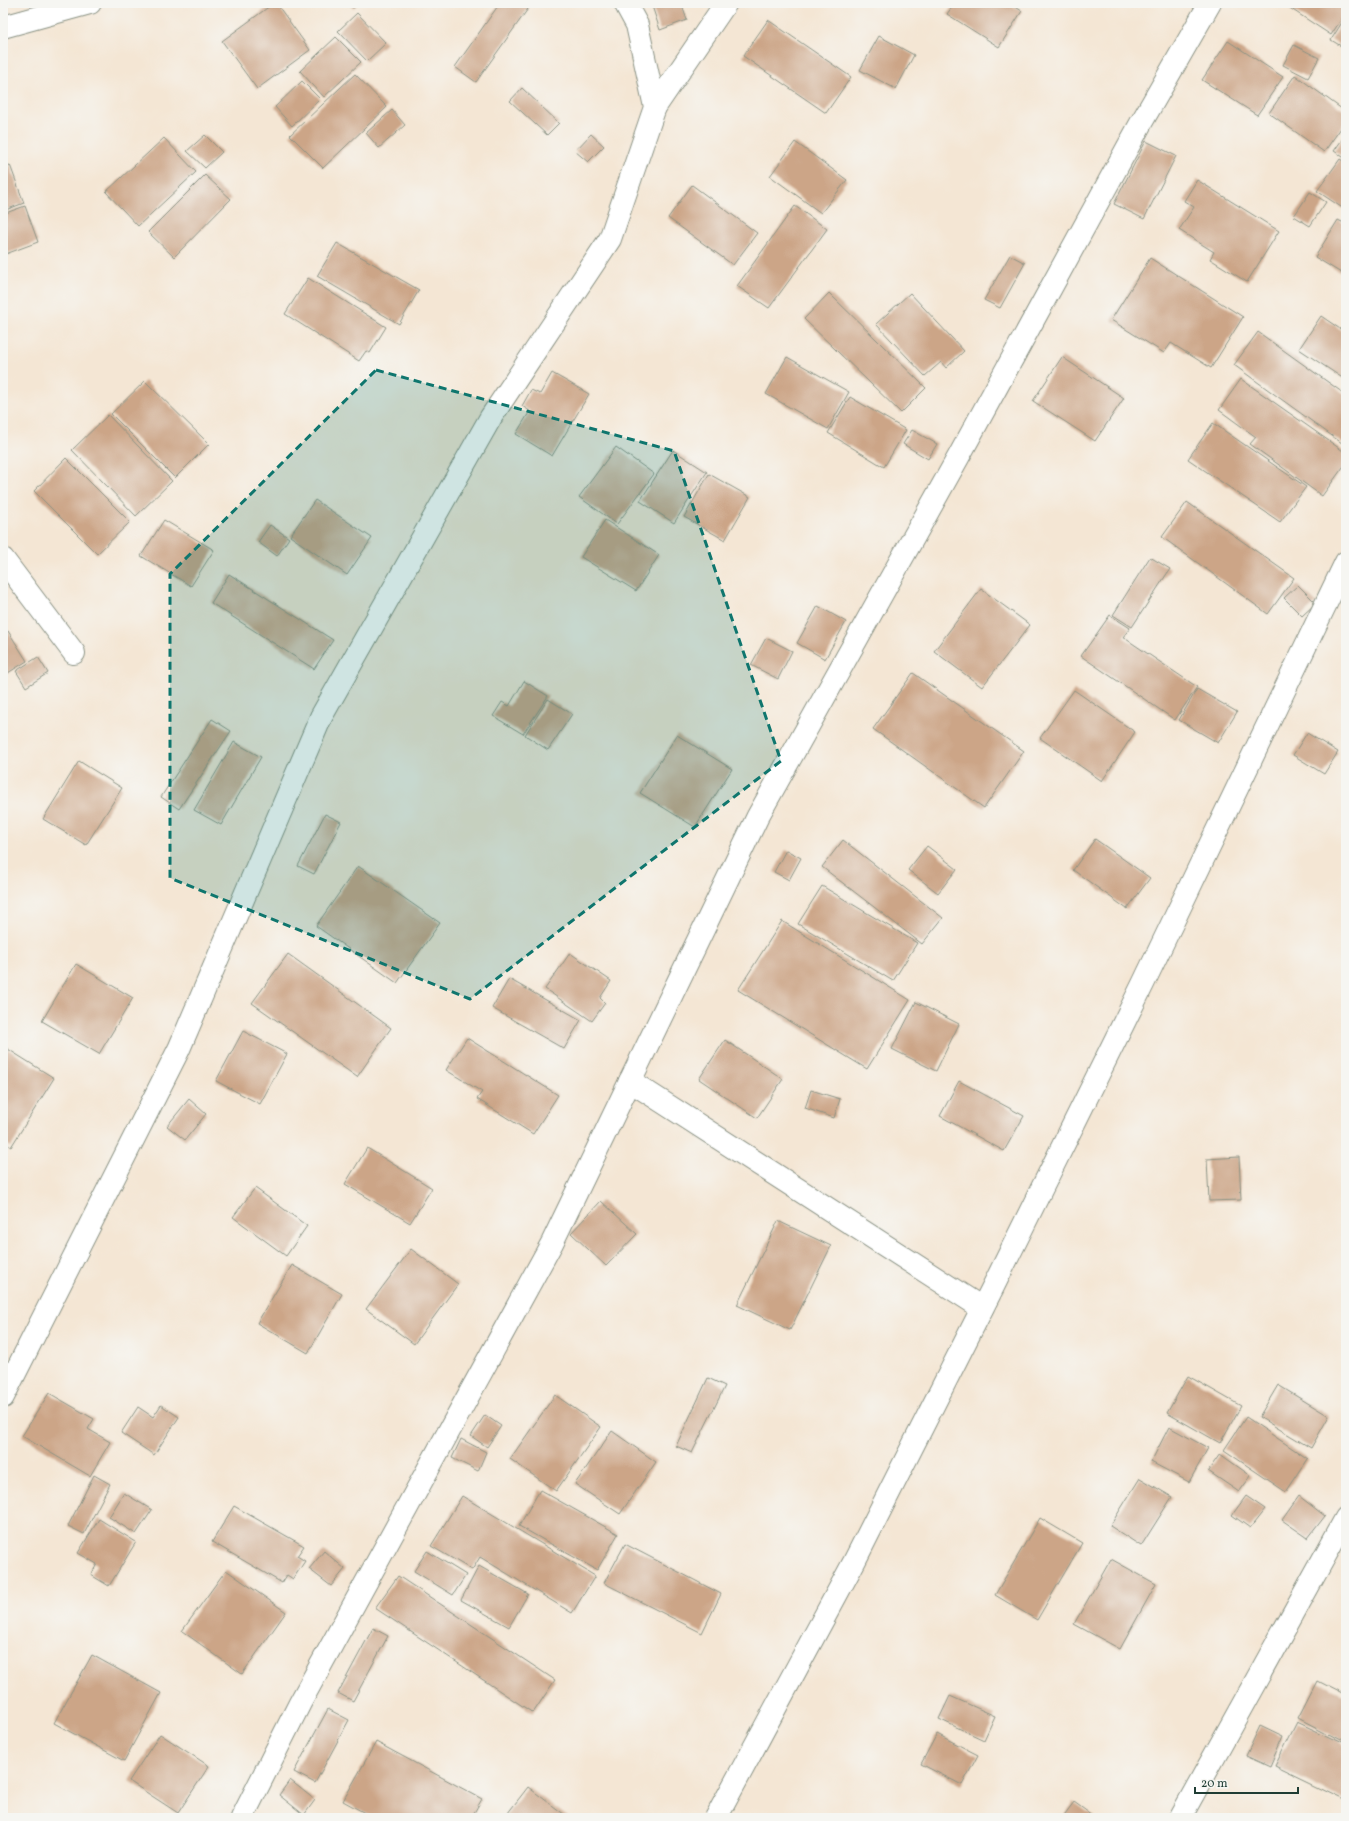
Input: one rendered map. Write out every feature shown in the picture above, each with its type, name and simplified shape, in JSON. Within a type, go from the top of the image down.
[{"type":"street","points":[[3,27],[90,3]]},
{"type":"street","points":[[625,3],[637,25],[655,107]]},
{"type":"street","points":[[3,1397],[180,1049],[321,717],[491,417],[610,240],[655,107],[726,3]]},
{"type":"street","points":[[242,1818],[300,1703],[552,1243],[758,816],[959,456],[1141,123],[1210,3]]},
{"type":"street","points":[[3,559],[74,653]]},
{"type":"street","points":[[716,1818],[854,1562],[982,1308],[1143,984],[1346,562]]},
{"type":"street","points":[[630,1081],[982,1308]]},
{"type":"street","points":[[1180,1818],[1346,1518]]},
{"type":"highlighted area","points":[[376,370],[674,451],[781,761],[470,999],[170,878],[170,574]]},
{"type":"building","points":[[276,3],[310,50],[257,89],[222,41]]},
{"type":"building","points":[[348,3],[359,3],[353,8]]},
{"type":"building","points":[[500,3],[525,3],[530,6],[476,82],[455,67]]},
{"type":"building","points":[[651,3],[681,3],[687,20],[660,30]]},
{"type":"building","points":[[955,3],[1009,3],[1022,11],[999,47],[947,14]]},
{"type":"building","points":[[1282,3],[1346,3],[1346,12],[1331,35]]},
{"type":"building","points":[[357,13],[386,43],[367,61],[338,31]]},
{"type":"building","points":[[1346,16],[1346,49],[1331,40]]},
{"type":"building","points":[[768,20],[851,77],[826,113],[743,56]]},
{"type":"building","points":[[879,36],[914,55],[896,89],[860,70]]},
{"type":"building","points":[[336,37],[361,62],[324,97],[300,71]]},
{"type":"building","points":[[1228,41],[1283,77],[1257,115],[1202,80]]},
{"type":"building","points":[[1294,45],[1319,58],[1308,78],[1283,65]]},
{"type":"building","points":[[355,74],[387,107],[323,168],[290,135]]},
{"type":"building","points":[[1295,75],[1346,112],[1346,121],[1324,152],[1269,113]]},
{"type":"building","points":[[302,81],[320,99],[292,126],[275,107]]},
{"type":"building","points":[[522,88],[559,123],[547,135],[510,101]]},
{"type":"building","points":[[392,110],[405,125],[379,148],[366,133]]},
{"type":"building","points":[[591,134],[604,146],[588,162],[575,151]]},
{"type":"building","points":[[1346,134],[1346,159],[1334,151]]},
{"type":"building","points":[[205,135],[222,152],[205,168],[187,151]]},
{"type":"building","points":[[164,138],[196,172],[138,226],[106,192]]},
{"type":"building","points":[[1146,141],[1176,156],[1144,219],[1114,204]]},
{"type":"building","points":[[795,142],[847,180],[821,213],[770,176]]},
{"type":"building","points":[[1340,159],[1346,163],[1346,207],[1344,209],[1317,191]]},
{"type":"building","points":[[10,165],[24,203],[3,211],[3,167]]},
{"type":"building","points":[[205,175],[231,199],[174,257],[148,232]]},
{"type":"building","points":[[1197,180],[1279,231],[1247,282],[1210,259],[1214,252],[1179,230],[1194,207],[1184,201]]},
{"type":"building","points":[[692,185],[757,233],[733,265],[668,218]]},
{"type":"building","points":[[1310,192],[1326,202],[1310,226],[1294,216]]},
{"type":"building","points":[[25,206],[38,242],[3,255],[3,214]]},
{"type":"building","points":[[795,206],[827,229],[769,308],[737,286]]},
{"type":"building","points":[[1338,220],[1346,224],[1346,276],[1315,257]]},
{"type":"building","points":[[337,243],[419,290],[399,324],[317,276]]},
{"type":"building","points":[[1010,255],[1025,263],[1000,308],[984,300]]},
{"type":"building","points":[[1150,258],[1243,317],[1211,368],[1171,343],[1164,353],[1111,320]]},
{"type":"building","points":[[308,278],[386,327],[370,353],[366,351],[359,361],[285,314]]},
{"type":"building","points":[[829,293],[926,388],[901,413],[804,319]]},
{"type":"building","points":[[910,293],[964,351],[946,368],[941,362],[925,376],[876,324]]},
{"type":"building","points":[[1321,316],[1346,333],[1346,376],[1344,379],[1299,349]]},
{"type":"building","points":[[1258,332],[1346,395],[1346,446],[1234,365]]},
{"type":"building","points":[[787,357],[849,392],[828,429],[766,394]]},
{"type":"building","points":[[1062,357],[1124,398],[1095,441],[1033,401]]},
{"type":"building","points":[[552,373],[589,394],[552,456],[516,434],[530,411],[522,406],[531,390],[540,394]]},
{"type":"building","points":[[1241,379],[1346,453],[1346,463],[1322,496],[1250,444],[1256,437],[1219,410]]},
{"type":"building","points":[[145,381],[209,444],[175,478],[111,414]]},
{"type":"building","points":[[850,397],[906,430],[884,467],[828,433]]},
{"type":"building","points":[[108,415],[172,481],[136,516],[72,450]]},
{"type":"building","points":[[1213,423],[1306,487],[1280,522],[1188,459]]},
{"type":"building","points":[[912,430],[937,444],[928,459],[903,444]]},
{"type":"building","points":[[616,447],[654,474],[617,524],[579,497]]},
{"type":"building","points":[[673,450],[707,472],[674,523],[640,501]]},
{"type":"building","points":[[66,458],[130,522],[97,554],[34,491]]},
{"type":"building","points":[[709,474],[750,497],[725,540],[684,517]]},
{"type":"building","points":[[315,500],[372,538],[347,575],[290,536]]},
{"type":"building","points":[[1187,502],[1294,578],[1268,614],[1162,537]]},
{"type":"building","points":[[164,520],[214,550],[191,586],[141,556]]},
{"type":"building","points":[[605,520],[659,555],[636,591],[581,557]]},
{"type":"building","points":[[270,525],[289,538],[277,556],[258,542]]},
{"type":"building","points":[[1150,557],[1170,569],[1132,627],[1113,615]]},
{"type":"building","points":[[229,574],[333,640],[314,669],[211,603]]},
{"type":"building","points":[[1298,585],[1316,603],[1302,616],[1284,598]]},
{"type":"building","points":[[981,589],[1030,625],[982,687],[934,651]]},
{"type":"building","points":[[818,606],[846,622],[825,659],[797,643]]},
{"type":"building","points":[[1110,615],[1130,628],[1123,637],[1197,687],[1175,720],[1081,656]]},
{"type":"building","points":[[8,631],[27,661],[3,676],[3,634]]},
{"type":"building","points":[[766,638],[792,651],[778,679],[751,665]]},
{"type":"building","points":[[38,657],[48,673],[26,687],[16,671]]},
{"type":"building","points":[[913,673],[1024,751],[984,808],[873,729]]},
{"type":"building","points":[[524,681],[548,696],[523,734],[493,716],[502,702],[509,706]]},
{"type":"building","points":[[1197,689],[1237,712],[1218,743],[1179,720]]},
{"type":"building","points":[[1074,690],[1135,732],[1102,781],[1040,738]]},
{"type":"building","points":[[548,699],[572,714],[548,750],[525,735]]},
{"type":"building","points":[[212,719],[231,731],[179,809],[161,797]]},
{"type":"building","points":[[1307,733],[1338,752],[1324,774],[1293,755]]},
{"type":"building","points":[[677,735],[732,769],[695,827],[640,793]]},
{"type":"building","points":[[234,742],[261,757],[221,825],[194,810]]},
{"type":"building","points":[[79,761],[122,788],[86,845],[43,819]]},
{"type":"building","points":[[325,814],[341,822],[314,874],[298,866]]},
{"type":"building","points":[[1095,839],[1150,878],[1127,909],[1073,870]]},
{"type":"building","points":[[843,840],[943,918],[922,944],[822,867]]},
{"type":"building","points":[[927,846],[957,869],[938,893],[908,870]]},
{"type":"building","points":[[786,850],[801,858],[789,880],[774,872]]},
{"type":"building","points":[[358,866],[440,923],[397,983],[316,926]]},
{"type":"building","points":[[822,886],[917,943],[893,981],[798,924]]},
{"type":"building","points":[[782,921],[910,1000],[867,1069],[738,990]]},
{"type":"building","points":[[570,953],[611,981],[600,998],[605,1003],[592,1021],[545,989]]},
{"type":"building","points":[[288,954],[391,1028],[357,1077],[252,1003]]},
{"type":"building","points":[[76,964],[133,998],[99,1054],[42,1021]]},
{"type":"building","points":[[509,979],[581,1020],[564,1049],[492,1008]]},
{"type":"building","points":[[916,1002],[959,1024],[936,1071],[892,1049]]},
{"type":"building","points":[[243,1031],[287,1054],[260,1104],[216,1081]]},
{"type":"building","points":[[467,1038],[558,1095],[533,1134],[477,1099],[482,1092],[446,1070]]},
{"type":"building","points":[[725,1040],[783,1079],[757,1118],[699,1079]]},
{"type":"building","points":[[3,1046],[54,1078],[11,1147],[3,1142]]},
{"type":"building","points":[[959,1081],[1024,1116],[1004,1151],[940,1116]]},
{"type":"building","points":[[811,1090],[840,1099],[834,1118],[805,1108]]},
{"type":"building","points":[[189,1099],[206,1114],[185,1140],[167,1126]]},
{"type":"building","points":[[367,1148],[432,1188],[410,1223],[345,1184]]},
{"type":"building","points":[[1239,1157],[1241,1200],[1209,1201],[1207,1159]]},
{"type":"building","points":[[255,1188],[307,1226],[286,1256],[233,1217]]},
{"type":"building","points":[[601,1201],[637,1234],[606,1266],[571,1233]]},
{"type":"building","points":[[778,1221],[831,1246],[790,1330],[737,1305]]},
{"type":"building","points":[[411,1249],[458,1284],[414,1344],[366,1309]]},
{"type":"building","points":[[292,1265],[342,1294],[308,1353],[257,1323]]},
{"type":"building","points":[[1188,1376],[1241,1406],[1220,1443],[1167,1413]]},
{"type":"building","points":[[708,1378],[725,1386],[692,1453],[676,1446]]},
{"type":"building","points":[[1278,1385],[1329,1416],[1311,1448],[1259,1417]]},
{"type":"building","points":[[49,1393],[94,1419],[88,1429],[110,1442],[90,1476],[22,1436]]},
{"type":"building","points":[[555,1395],[601,1427],[556,1491],[510,1459]]},
{"type":"building","points":[[161,1405],[179,1417],[154,1455],[121,1433],[138,1407],[153,1417]]},
{"type":"building","points":[[485,1415],[501,1426],[487,1447],[471,1436]]},
{"type":"building","points":[[1246,1417],[1308,1459],[1286,1492],[1224,1450]]},
{"type":"building","points":[[1169,1427],[1208,1448],[1189,1482],[1151,1462]]},
{"type":"building","points":[[612,1431],[656,1462],[620,1514],[575,1484]]},
{"type":"building","points":[[461,1439],[486,1452],[478,1471],[452,1458]]},
{"type":"building","points":[[1220,1454],[1251,1476],[1239,1492],[1208,1471]]},
{"type":"building","points":[[94,1475],[110,1484],[84,1534],[68,1526]]},
{"type":"building","points":[[1140,1478],[1172,1497],[1141,1546],[1110,1526]]},
{"type":"building","points":[[540,1490],[618,1534],[597,1570],[519,1526]]},
{"type":"building","points":[[124,1493],[152,1510],[136,1534],[109,1517]]},
{"type":"building","points":[[462,1496],[595,1576],[572,1613],[480,1557],[472,1570],[431,1546]]},
{"type":"building","points":[[1246,1496],[1265,1509],[1250,1528],[1232,1515]]},
{"type":"building","points":[[1299,1496],[1325,1516],[1308,1538],[1282,1520]]},
{"type":"building","points":[[234,1506],[304,1546],[297,1556],[305,1561],[293,1579],[287,1575],[282,1583],[212,1542]]},
{"type":"building","points":[[1040,1518],[1082,1543],[1037,1620],[995,1595]]},
{"type":"building","points":[[99,1519],[136,1542],[109,1586],[91,1575],[97,1564],[78,1553]]},
{"type":"building","points":[[625,1544],[721,1594],[702,1633],[604,1583]]},
{"type":"building","points":[[324,1551],[345,1569],[331,1586],[309,1569]]},
{"type":"building","points":[[427,1551],[466,1575],[453,1595],[414,1571]]},
{"type":"building","points":[[1111,1559],[1156,1584],[1120,1649],[1074,1624]]},
{"type":"building","points":[[479,1566],[528,1594],[509,1627],[461,1600]]},
{"type":"building","points":[[226,1570],[286,1612],[242,1674],[182,1631]]},
{"type":"building","points":[[398,1576],[555,1680],[533,1713],[375,1608]]},
{"type":"building","points":[[373,1628],[388,1636],[353,1701],[338,1693]]},
{"type":"building","points":[[92,1655],[161,1693],[124,1761],[54,1723]]},
{"type":"building","points":[[1317,1681],[1346,1696],[1346,1737],[1344,1742],[1298,1718]]},
{"type":"building","points":[[950,1696],[995,1716],[984,1740],[939,1719]]},
{"type":"building","points":[[328,1709],[349,1720],[315,1783],[294,1772]]},
{"type":"building","points":[[1297,1722],[1346,1745],[1346,1793],[1343,1799],[1275,1766]]},
{"type":"building","points":[[1260,1726],[1283,1737],[1270,1767],[1246,1756]]},
{"type":"building","points":[[160,1734],[209,1766],[178,1813],[129,1781]]},
{"type":"building","points":[[937,1734],[978,1755],[962,1785],[921,1764]]},
{"type":"building","points":[[376,1742],[482,1799],[471,1818],[374,1818],[343,1801]]},
{"type":"building","points":[[290,1780],[315,1800],[304,1815],[279,1795]]},
{"type":"building","points":[[528,1787],[569,1818],[504,1818]]},
{"type":"building","points":[[1074,1802],[1096,1818],[1062,1818]]}]
